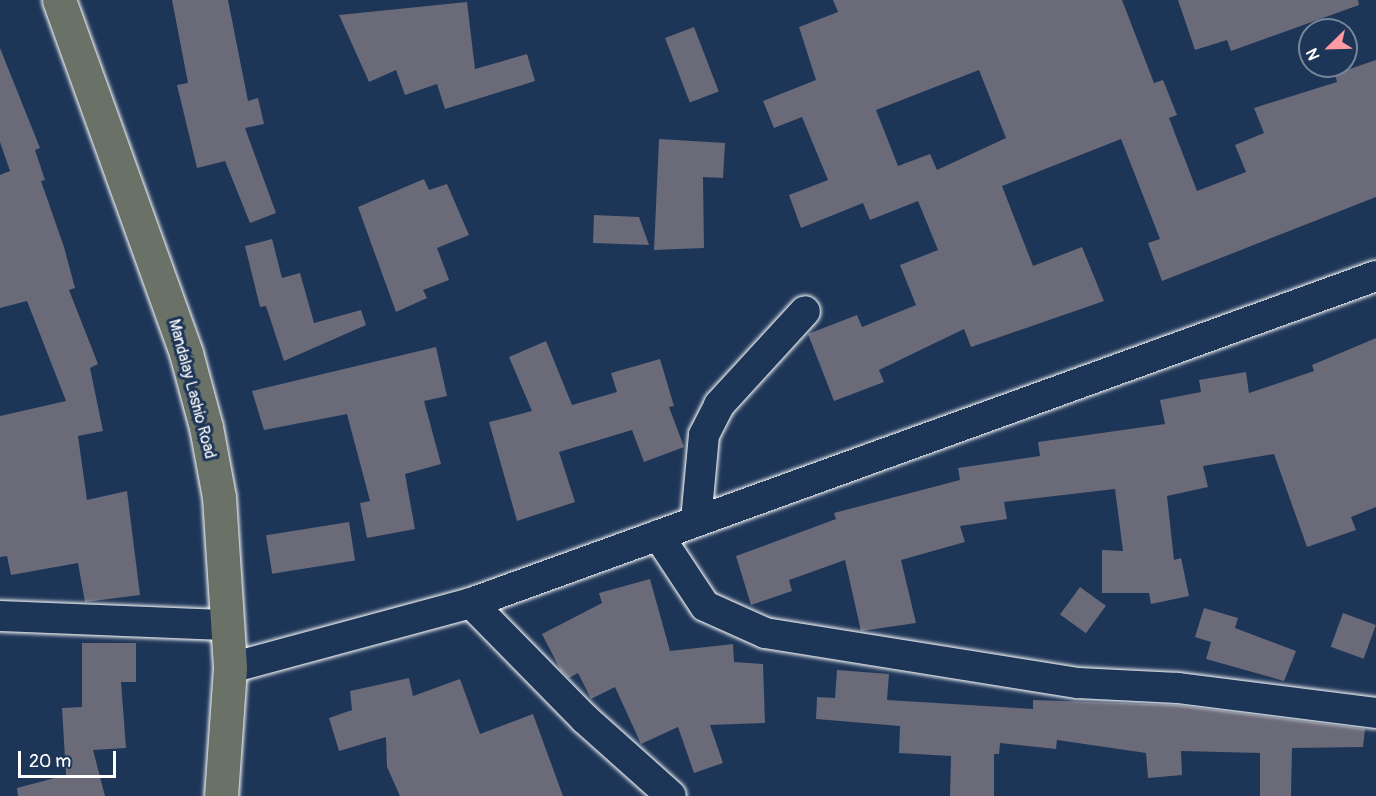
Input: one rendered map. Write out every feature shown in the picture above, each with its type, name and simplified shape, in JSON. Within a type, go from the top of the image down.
[{"type":"highway","name":"Mandalay Lashio Road","points":[[59,0],[186,353],[206,427],[219,497],[230,668],[221,796]]},
{"type":"street","points":[[230,668],[471,603],[1376,276]]},
{"type":"street","points":[[696,521],[704,435],[719,405],[805,310]]},
{"type":"street","points":[[658,535],[705,606],[765,633],[1078,683],[1178,688],[1376,712]]},
{"type":"street","points":[[471,603],[585,719],[671,796]]},
{"type":"street","points":[[0,616],[227,625]]},
{"type":"building","points":[[172,0],[228,0],[248,101],[258,98],[264,124],[245,128],[276,213],[250,223],[225,161],[197,168],[177,85],[188,83]]},
{"type":"building","points":[[833,0],[1122,0],[1154,83],[1163,80],[1177,115],[1169,118],[1197,191],[1246,172],[1235,145],[1264,133],[1254,108],[1337,82],[1336,78],[1358,78],[1358,66],[1376,60],[1376,197],[1162,281],[1148,243],[1160,239],[1121,139],[1002,186],[1033,266],[1082,247],[1104,301],[971,347],[964,329],[879,370],[884,382],[834,401],[808,334],[857,315],[862,327],[916,305],[900,265],[938,250],[918,201],[870,220],[863,203],[801,228],[789,195],[828,180],[802,117],[774,128],[763,101],[816,80],[799,27],[838,12]],"holes":[[[979,70],[1006,138],[937,170],[930,154],[898,166],[876,110]]]},
{"type":"building","points":[[1178,0],[1358,0],[1359,5],[1323,18],[1298,18],[1298,27],[1231,51],[1227,40],[1195,50]]},
{"type":"building","points":[[467,2],[475,69],[527,54],[535,81],[445,109],[437,84],[405,95],[396,70],[369,82],[339,15]]},
{"type":"building","points":[[694,27],[719,91],[690,103],[665,38]]},
{"type":"building","points":[[0,48],[40,148],[35,150],[45,180],[41,181],[64,247],[75,288],[69,290],[98,364],[90,368],[103,431],[78,436],[87,500],[127,491],[140,595],[85,602],[78,563],[11,575],[7,556],[0,557],[0,416],[66,401],[27,301],[0,308],[0,175],[10,171],[0,142]]},
{"type":"building","points":[[659,139],[725,143],[723,178],[703,177],[704,248],[654,250]]},
{"type":"building","points":[[424,179],[429,190],[447,184],[469,235],[437,248],[449,280],[423,290],[427,298],[396,312],[358,207]]},
{"type":"building","points":[[594,215],[639,217],[649,245],[593,243]]},
{"type":"building","points":[[272,239],[282,278],[300,273],[314,323],[361,310],[366,325],[284,361],[266,306],[260,307],[245,246]]},
{"type":"building","points":[[1376,338],[1376,507],[1351,517],[1356,530],[1307,547],[1274,454],[1203,466],[1208,487],[1167,496],[1174,560],[1181,558],[1189,596],[1151,604],[1149,593],[1102,593],[1102,550],[1123,551],[1115,489],[1004,502],[1007,519],[960,526],[965,542],[901,560],[916,623],[861,631],[845,560],[789,580],[792,591],[751,605],[736,556],[836,519],[834,513],[960,480],[958,468],[1040,456],[1038,442],[1165,424],[1160,400],[1201,392],[1199,380],[1246,372],[1249,393],[1314,371],[1312,365]]},
{"type":"building","points":[[546,341],[572,405],[617,392],[611,373],[660,359],[674,406],[669,407],[684,447],[644,462],[632,430],[559,452],[575,502],[517,521],[489,422],[532,411],[509,357]]},
{"type":"building","points":[[436,347],[447,396],[424,401],[441,464],[405,474],[415,529],[367,538],[360,503],[370,501],[347,414],[264,430],[252,391]]},
{"type":"building","points":[[349,522],[355,561],[272,574],[266,535]]},
{"type":"building","points":[[650,579],[670,651],[733,644],[734,662],[763,664],[765,723],[710,725],[723,763],[694,773],[678,727],[641,744],[615,687],[591,699],[578,673],[569,678],[560,669],[542,634],[602,603],[599,593]]},
{"type":"building","points":[[1080,587],[1106,606],[1086,633],[1060,615]]},
{"type":"building","points":[[1204,608],[1238,618],[1235,628],[1296,651],[1284,681],[1206,659],[1211,642],[1195,637]]},
{"type":"building","points":[[1343,613],[1376,625],[1364,659],[1331,647]]},
{"type":"building","points":[[82,643],[136,643],[136,682],[121,682],[126,748],[93,750],[105,796],[18,796],[17,788],[66,775],[62,708],[82,707]]},
{"type":"building","points":[[837,670],[889,674],[887,700],[1033,709],[1033,700],[1176,705],[1365,729],[1363,747],[1292,748],[1291,796],[1260,796],[1260,753],[1181,751],[1182,775],[1148,778],[1146,753],[1057,740],[1056,749],[1000,743],[999,754],[994,754],[994,796],[950,796],[951,756],[899,753],[900,726],[816,719],[817,697],[835,698]]},
{"type":"building","points":[[409,678],[413,696],[460,679],[480,734],[533,714],[563,796],[400,796],[387,767],[386,737],[339,751],[329,718],[352,710],[350,691]]}]
